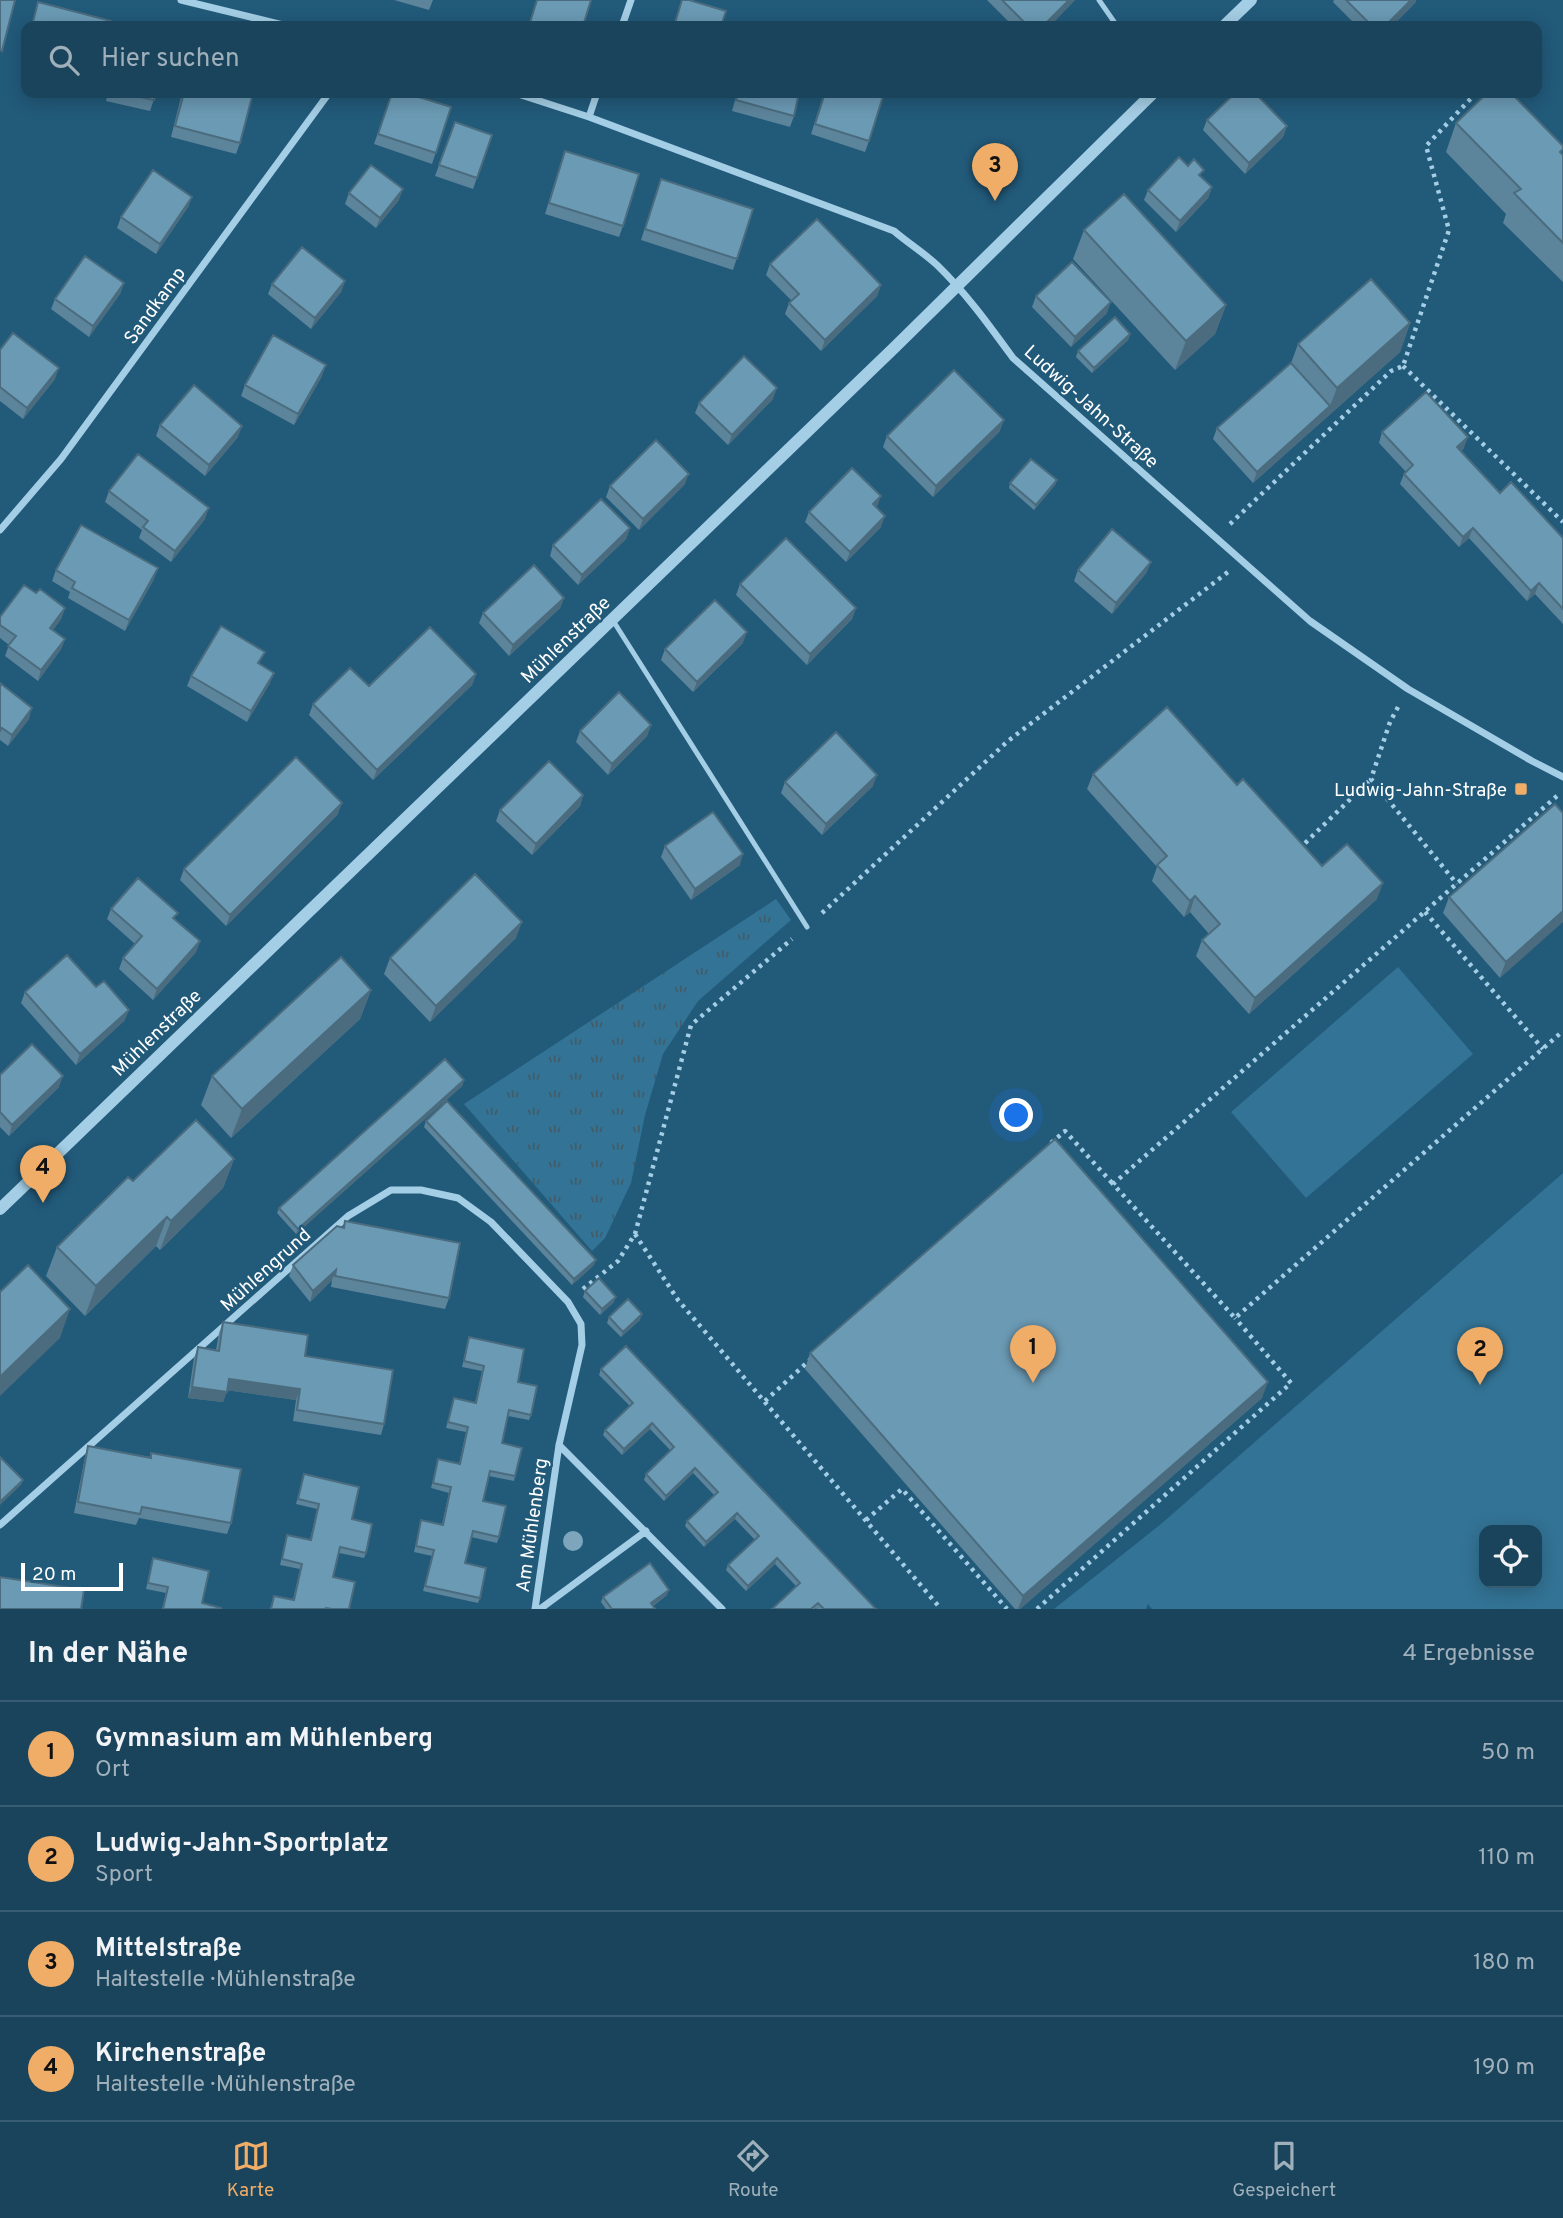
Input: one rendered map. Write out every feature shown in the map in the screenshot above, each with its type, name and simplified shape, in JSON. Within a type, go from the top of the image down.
[{"type":"street","points":[[181,0],[267,21]]},
{"type":"street","points":[[624,21],[631,0]]},
{"type":"street","points":[[1229,21],[1251,0]]},
{"type":"street","name":"Sandkamp","points":[[0,530],[61,459],[325,98]]},
{"type":"street","name":"Ludwig-Jahn-Straße","points":[[530,98],[589,117],[894,232],[936,264],[977,309],[1013,358],[1310,621],[1408,689],[1563,777]]},
{"type":"street","points":[[589,117],[595,98]]},
{"type":"street","name":"Mühlenstraße","points":[[0,1209],[1148,98]]},
{"type":"street","name":"Mühlengrund","points":[[0,1525],[348,1216],[391,1190],[421,1190],[458,1198],[491,1222],[568,1302]]},
{"type":"street","name":"Am Mühlenberg","points":[[535,1609],[559,1445],[582,1345],[581,1324],[568,1302]]},
{"type":"street","name":"Am Mühlenberg","points":[[559,1445],[722,1609]]},
{"type":"street","name":"Am Mühlenberg","points":[[540,1609],[646,1531]]},
{"type":"lane","points":[[1099,0],[1114,21]]},
{"type":"lane","points":[[612,619],[807,927]]},
{"type":"path","points":[[1215,537],[1391,371],[1403,366],[1449,230],[1426,146],[1471,98]]},
{"type":"path","points":[[1403,366],[1563,522]]},
{"type":"path","points":[[568,1302],[618,1261],[635,1234],[691,1025],[807,927],[1008,741],[1242,561]]},
{"type":"path","points":[[1292,856],[1371,779],[1391,722],[1408,689]]},
{"type":"path","points":[[1371,779],[1457,884]]},
{"type":"path","points":[[1113,1184],[1548,805]]},
{"type":"path","points":[[1424,912],[1543,1049]]},
{"type":"path","points":[[1235,1318],[1563,1031]]},
{"type":"path","points":[[1037,1609],[1291,1383],[1065,1131],[1044,1149]]},
{"type":"path","points":[[635,1234],[678,1300],[941,1609]]},
{"type":"path","points":[[765,1401],[816,1354]]},
{"type":"path","points":[[866,1520],[902,1489],[1007,1609]]},
{"type":"green space","points":[[776,899],[791,920],[698,1001],[663,1054],[645,1115],[631,1183],[605,1238],[592,1251],[464,1104]]},
{"type":"green space","points":[[1398,967],[1473,1054],[1306,1198],[1231,1112]]},
{"type":"green space","points":[[1563,1173],[1563,1609],[1152,1609],[1148,1604],[1146,1609],[1054,1609],[1161,1524]]},
{"type":"building","points":[[0,0],[15,0],[2,51],[0,50]]},
{"type":"building","points":[[537,0],[591,0],[585,21],[531,21]]},
{"type":"building","points":[[682,0],[726,11],[723,21],[676,21]]},
{"type":"building","points":[[1002,0],[1069,0],[1048,21],[1023,21]]},
{"type":"building","points":[[1346,0],[1411,0],[1390,21],[1367,21]]},
{"type":"building","points":[[38,2],[111,21],[33,21]]},
{"type":"building","points":[[183,98],[252,98],[240,143],[175,126]]},
{"type":"building","points":[[390,98],[422,98],[451,107],[436,153],[378,134]]},
{"type":"building","points":[[737,98],[798,98],[794,116]]},
{"type":"building","points":[[823,98],[882,98],[869,141],[815,124]]},
{"type":"building","points":[[1230,98],[1260,98],[1287,126],[1249,163],[1207,120]]},
{"type":"building","points":[[1482,98],[1516,98],[1563,146],[1560,152],[1563,155],[1563,243],[1514,193],[1521,189],[1456,123]]},
{"type":"building","points":[[455,122],[492,135],[477,178],[439,165]]},
{"type":"building","points":[[565,151],[639,174],[623,226],[549,203]]},
{"type":"building","points":[[1179,157],[1188,166],[1194,159],[1204,170],[1199,175],[1212,187],[1180,221],[1148,190]]},
{"type":"building","points":[[371,165],[403,189],[380,218],[349,193]]},
{"type":"building","points":[[153,170],[192,197],[160,244],[121,217]]},
{"type":"building","points":[[661,179],[753,209],[737,259],[645,229]]},
{"type":"building","points":[[1124,194],[1226,305],[1186,341],[1084,230]]},
{"type":"building","points":[[817,219],[881,285],[825,340],[789,303],[799,294],[770,264]]},
{"type":"building","points":[[302,247],[345,281],[315,318],[272,284]]},
{"type":"building","points":[[85,256],[124,283],[93,326],[55,299]]},
{"type":"building","points":[[1072,262],[1111,302],[1075,337],[1036,296]]},
{"type":"building","points":[[1371,279],[1410,323],[1337,388],[1298,344]]},
{"type":"building","points":[[1115,317],[1130,334],[1094,368],[1078,351]]},
{"type":"building","points":[[13,333],[59,368],[27,408],[0,387],[0,350]]},
{"type":"building","points":[[273,335],[326,365],[298,414],[245,385]]},
{"type":"building","points":[[744,356],[777,388],[732,435],[699,403]]},
{"type":"building","points":[[1291,363],[1330,406],[1257,472],[1217,428]]},
{"type":"building","points":[[954,370],[1004,420],[936,486],[887,436]]},
{"type":"building","points":[[194,385],[242,426],[209,465],[160,425]]},
{"type":"building","points":[[1426,392],[1468,437],[1457,447],[1500,493],[1511,482],[1563,538],[1563,609],[1539,583],[1531,591],[1473,528],[1463,537],[1404,474],[1413,465],[1382,432]]},
{"type":"building","points":[[656,440],[689,474],[643,519],[610,486]]},
{"type":"building","points":[[138,454],[209,508],[175,551],[143,527],[148,521],[109,491]]},
{"type":"building","points":[[1031,459],[1057,480],[1036,505],[1010,483]]},
{"type":"building","points":[[852,468],[881,496],[873,504],[885,516],[850,552],[809,512]]},
{"type":"building","points":[[601,499],[630,528],[582,575],[553,545]]},
{"type":"building","points":[[81,525],[158,568],[129,620],[72,588],[75,582],[56,570]]},
{"type":"building","points":[[1112,529],[1151,562],[1116,603],[1078,570]]},
{"type":"building","points":[[786,538],[856,608],[810,654],[740,584]]},
{"type":"building","points":[[534,565],[564,598],[513,645],[483,613]]},
{"type":"building","points":[[24,585],[36,593],[40,589],[65,608],[50,628],[65,639],[41,670],[8,646],[16,636],[0,625],[0,617]]},
{"type":"building","points":[[715,600],[747,632],[697,682],[665,649]]},
{"type":"building","points":[[221,626],[265,652],[258,663],[274,673],[251,711],[191,676]]},
{"type":"building","points":[[430,627],[476,674],[377,770],[313,704],[350,668],[369,686]]},
{"type":"building","points":[[0,683],[32,708],[12,735],[2,728],[0,731]]},
{"type":"building","points":[[619,692],[651,725],[612,764],[580,731]]},
{"type":"building","points":[[1167,707],[1237,785],[1243,779],[1322,866],[1347,844],[1383,883],[1255,998],[1202,940],[1220,924],[1195,896],[1190,901],[1157,865],[1167,856],[1093,774]]},
{"type":"building","points":[[836,732],[877,775],[826,824],[785,782]]},
{"type":"building","points":[[296,757],[342,803],[230,915],[184,869]]},
{"type":"building","points":[[549,761],[583,795],[536,844],[500,810]]},
{"type":"building","points":[[1555,804],[1563,813],[1563,911],[1506,962],[1449,897]]},
{"type":"building","points":[[713,812],[743,854],[695,889],[665,846]]},
{"type":"building","points":[[475,874],[522,922],[436,1006],[390,958]]},
{"type":"building","points":[[138,878],[178,913],[173,918],[200,941],[157,989],[123,958],[142,936],[111,909]]},
{"type":"building","points":[[67,955],[96,987],[104,981],[129,1010],[80,1054],[25,992]]},
{"type":"building","points":[[341,957],[371,990],[242,1109],[212,1076]]},
{"type":"building","points":[[32,1044],[63,1076],[12,1125],[0,1112],[0,1075]]},
{"type":"building","points":[[445,1059],[464,1080],[298,1229],[279,1208]]},
{"type":"building","points":[[447,1101],[596,1260],[574,1279],[426,1121]]},
{"type":"building","points":[[196,1120],[234,1159],[171,1221],[167,1217],[96,1286],[57,1247],[128,1177],[133,1181]]},
{"type":"building","points":[[1055,1139],[1268,1382],[1023,1596],[810,1353]]},
{"type":"building","points":[[345,1221],[460,1243],[449,1298],[335,1276],[336,1270],[313,1291],[293,1265],[337,1226],[344,1228]]},
{"type":"building","points":[[28,1265],[70,1309],[0,1377],[0,1292]]},
{"type":"building","points":[[599,1278],[616,1297],[602,1309],[585,1291]]},
{"type":"building","points":[[628,1299],[642,1314],[623,1332],[609,1317]]},
{"type":"building","points":[[223,1322],[308,1335],[305,1356],[393,1370],[384,1424],[297,1410],[300,1389],[229,1379],[227,1392],[192,1387],[198,1347],[219,1351]]},
{"type":"building","points":[[469,1337],[524,1349],[518,1382],[537,1386],[531,1415],[509,1410],[502,1443],[522,1448],[515,1476],[490,1471],[483,1501],[506,1506],[499,1537],[473,1531],[465,1563],[486,1568],[480,1598],[425,1586],[434,1550],[416,1546],[421,1520],[443,1525],[451,1487],[433,1483],[438,1459],[460,1464],[468,1427],[448,1422],[454,1398],[476,1403],[484,1366],[464,1361]]},
{"type":"building","points":[[626,1346],[876,1609],[824,1609],[818,1603],[811,1609],[772,1609],[800,1583],[777,1558],[748,1586],[728,1565],[759,1536],[737,1513],[706,1542],[687,1521],[718,1492],[695,1468],[666,1496],[646,1474],[674,1447],[652,1423],[624,1449],[605,1430],[633,1403],[601,1369]]},
{"type":"building","points":[[88,1446],[151,1458],[151,1453],[241,1469],[231,1523],[142,1507],[140,1514],[78,1502]]},
{"type":"building","points":[[0,1457],[23,1480],[0,1502]]},
{"type":"building","points":[[304,1474],[359,1487],[352,1519],[372,1524],[366,1553],[340,1547],[333,1577],[355,1582],[349,1609],[271,1609],[274,1596],[294,1600],[302,1564],[282,1559],[287,1535],[311,1540],[319,1504],[298,1499]]},
{"type":"building","points":[[153,1558],[209,1571],[202,1603],[221,1609],[163,1609],[168,1587],[148,1583]]},
{"type":"building","points":[[650,1563],[669,1590],[651,1603],[655,1609],[612,1609],[603,1597]]},
{"type":"building","points":[[0,1577],[84,1590],[81,1609],[0,1609]]},
{"type":"place","name":"Mittelstraße","points":[[995,201]]},
{"type":"place","name":"Ludwig-Jahn-Straße","points":[[1521,789]]},
{"type":"place","name":"Kirchenstraße","points":[[43,1203]]},
{"type":"place","name":"Gymnasium am Mühlenberg","points":[[1033,1383]]},
{"type":"place","name":"Ludwig-Jahn-Sportplatz","points":[[1480,1385]]}]
